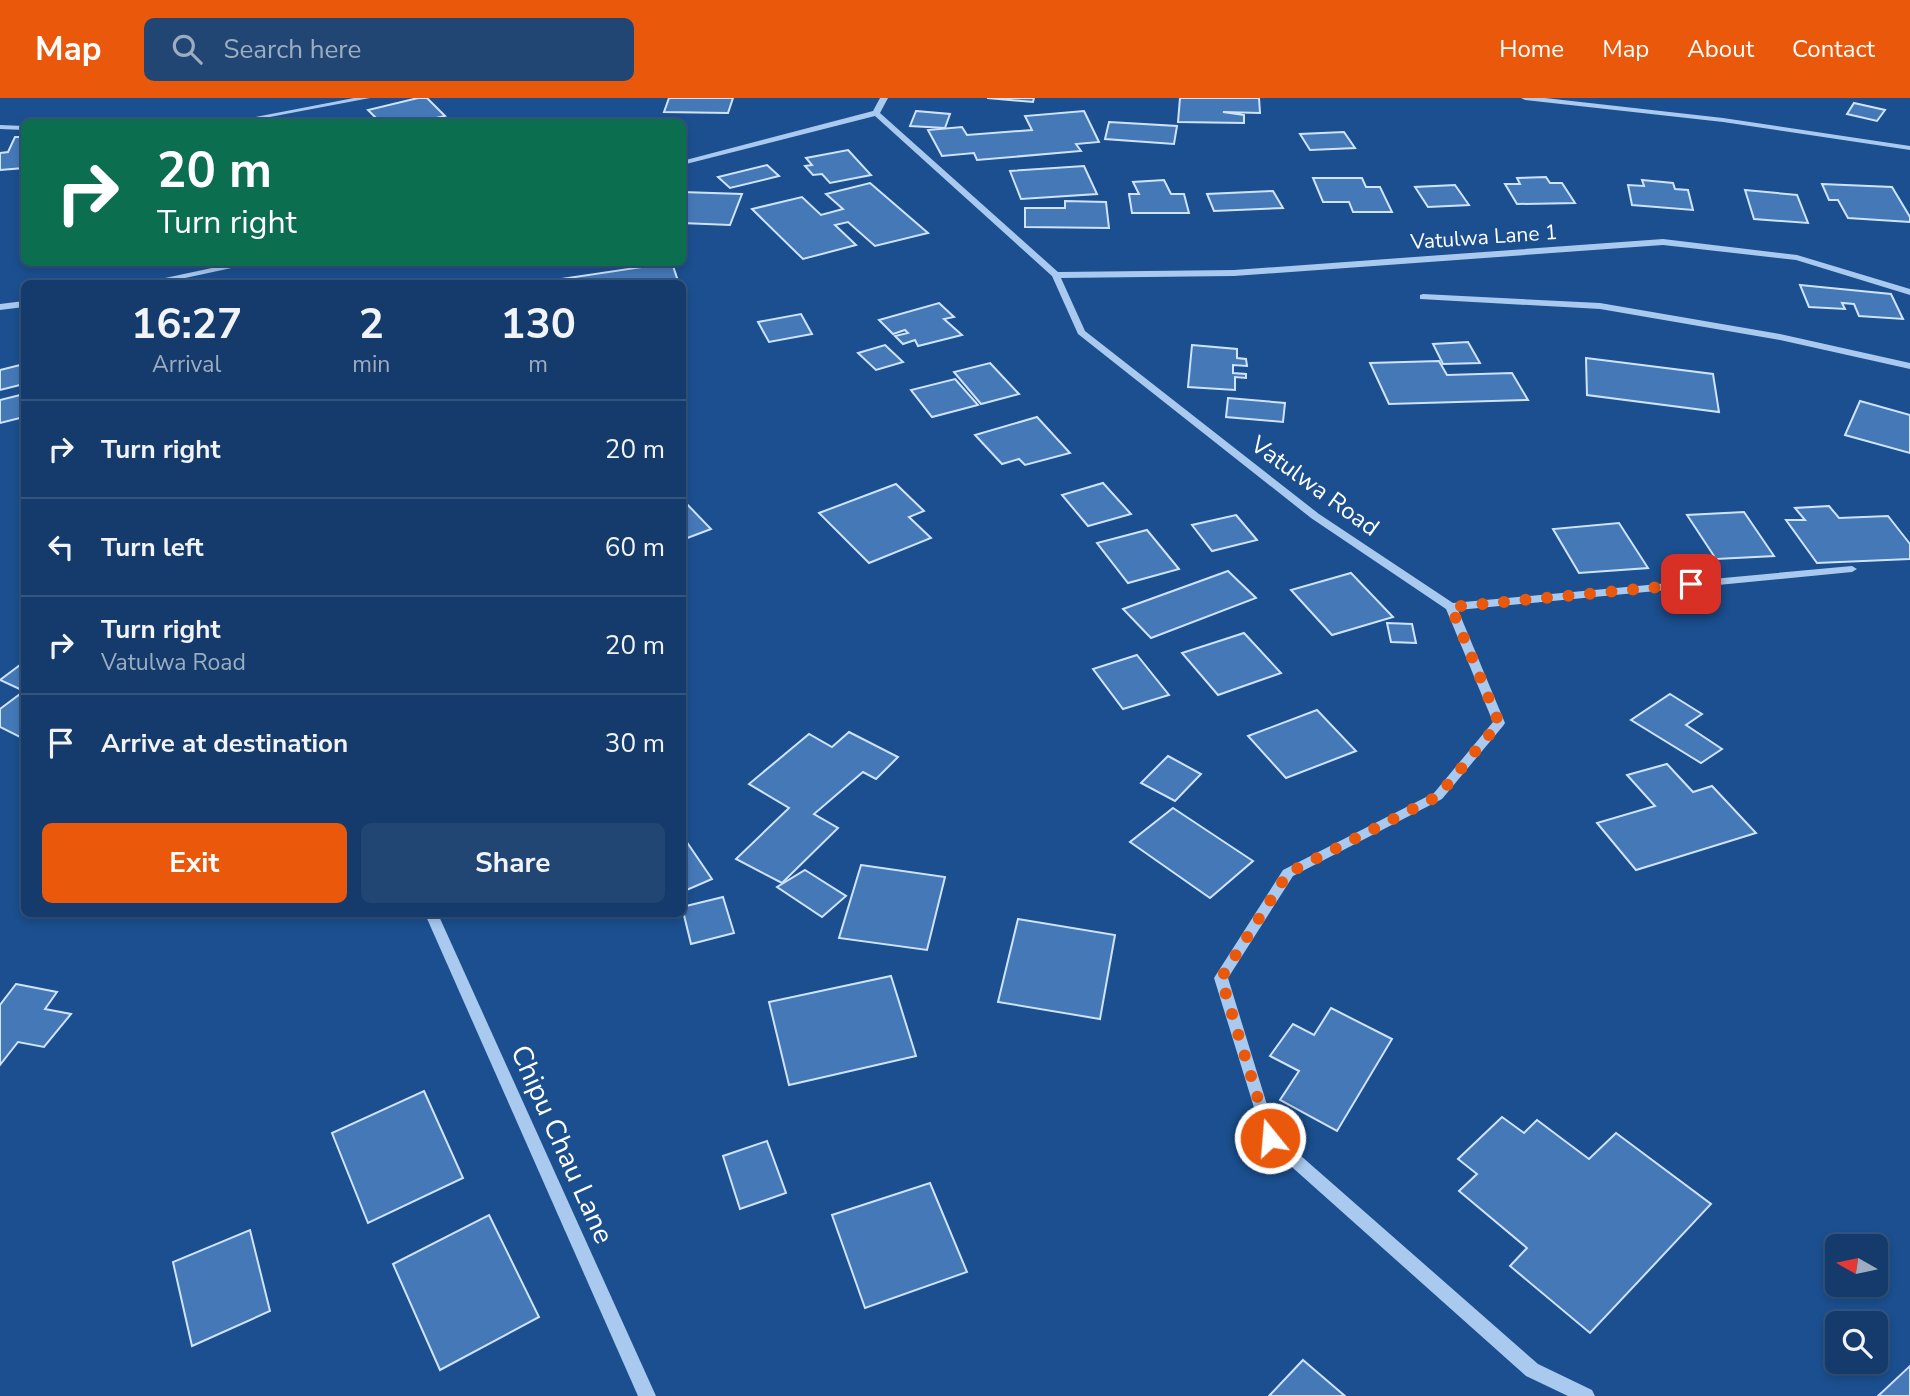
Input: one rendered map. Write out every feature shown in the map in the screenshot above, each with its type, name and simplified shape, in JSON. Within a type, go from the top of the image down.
[{"type":"street","points":[[250,119],[366,98]]},
{"type":"street","points":[[686,162],[876,113],[884,98]]},
{"type":"street","points":[[1525,98],[1723,120],[1910,148]]},
{"type":"street","name":"Vatulwa Road","points":[[876,113],[1056,275],[1080,332],[1315,516],[1451,607]]},
{"type":"street","points":[[0,127],[21,128]]},
{"type":"street","name":"Vatulwa Lane 1","points":[[1056,275],[1234,273],[1663,243],[1797,258],[1910,292]]},
{"type":"street","points":[[162,280],[235,266]]},
{"type":"street","points":[[1423,298],[1600,306],[1780,337],[1910,366]]},
{"type":"street","points":[[0,307],[21,304]]},
{"type":"street","points":[[1586,1396],[1532,1370],[1270,1138],[1221,978],[1288,873],[1438,796],[1499,723],[1451,607],[1852,569]]},
{"type":"street","name":"Chipu Chau Lane","points":[[431,917],[647,1396]]},
{"type":"building","points":[[427,98],[445,116],[432,119],[377,119],[368,110]]},
{"type":"building","points":[[669,98],[733,98],[728,113],[664,112]]},
{"type":"building","points":[[987,98],[1034,98],[1033,102]]},
{"type":"building","points":[[1180,98],[1259,98],[1260,113],[1223,112],[1244,115],[1244,123],[1178,122]]},
{"type":"building","points":[[1854,103],[1885,110],[1877,121],[1847,114]]},
{"type":"building","points":[[916,111],[950,114],[945,128],[910,126]]},
{"type":"building","points":[[1084,111],[1099,142],[1076,144],[1081,151],[977,160],[974,153],[942,156],[928,130],[962,127],[967,135],[1032,130],[1025,116]]},
{"type":"building","points":[[1109,122],[1177,126],[1174,144],[1105,139]]},
{"type":"building","points":[[1344,132],[1355,148],[1310,150],[1300,134]]},
{"type":"building","points":[[15,137],[21,137],[21,168],[0,170],[0,153],[8,152]]},
{"type":"building","points":[[848,150],[871,175],[830,183],[822,174],[813,175],[805,166],[812,165],[806,158]]},
{"type":"building","points":[[767,165],[779,176],[730,188],[718,177]]},
{"type":"building","points":[[1084,166],[1097,194],[1021,199],[1010,171]]},
{"type":"building","points":[[1546,177],[1550,183],[1562,183],[1575,203],[1517,204],[1505,184],[1520,184],[1517,178]]},
{"type":"building","points":[[1313,178],[1362,178],[1366,187],[1380,187],[1392,212],[1353,212],[1349,202],[1323,202]]},
{"type":"building","points":[[1164,180],[1171,194],[1184,194],[1189,213],[1132,213],[1129,194],[1139,194],[1133,182]]},
{"type":"building","points":[[1642,180],[1673,183],[1675,189],[1688,190],[1693,210],[1632,205],[1628,185],[1644,186]]},
{"type":"building","points":[[870,183],[928,233],[875,246],[848,222],[835,225],[856,245],[803,259],[752,209],[802,197],[821,215],[843,209],[826,194]]},
{"type":"building","points":[[1822,184],[1892,187],[1910,217],[1910,222],[1848,218],[1838,200],[1829,200]]},
{"type":"building","points":[[1455,185],[1469,205],[1428,207],[1415,187]]},
{"type":"building","points":[[1745,190],[1797,195],[1808,223],[1754,219]]},
{"type":"building","points":[[1273,191],[1283,208],[1214,211],[1207,194]]},
{"type":"building","points":[[686,192],[742,194],[730,225],[686,223]]},
{"type":"building","points":[[1065,201],[1106,202],[1109,228],[1025,227],[1025,208],[1065,208]]},
{"type":"building","points":[[649,266],[673,266],[678,280],[555,280]]},
{"type":"building","points":[[1800,285],[1891,294],[1903,319],[1859,316],[1854,304],[1842,303],[1845,309],[1809,307]]},
{"type":"building","points":[[939,303],[954,317],[944,319],[962,335],[918,346],[915,340],[903,344],[895,336],[908,333],[905,330],[893,334],[879,320]]},
{"type":"building","points":[[801,314],[812,334],[769,342],[758,322]]},
{"type":"building","points":[[1468,342],[1480,363],[1443,364],[1433,344]]},
{"type":"building","points":[[885,345],[903,362],[876,370],[858,353]]},
{"type":"building","points":[[1192,345],[1237,349],[1237,358],[1246,359],[1247,366],[1233,365],[1233,373],[1246,374],[1246,378],[1235,377],[1235,390],[1188,387]]},
{"type":"building","points":[[1586,358],[1713,374],[1719,412],[1587,395]]},
{"type":"building","points":[[1439,361],[1447,375],[1512,373],[1528,400],[1389,404],[1370,363]]},
{"type":"building","points":[[990,363],[1019,394],[981,404],[954,372]]},
{"type":"building","points":[[21,365],[21,385],[0,390],[0,370]]},
{"type":"building","points":[[955,379],[978,405],[932,417],[911,390]]},
{"type":"building","points":[[21,395],[21,418],[0,423],[0,400]]},
{"type":"building","points":[[1228,398],[1285,403],[1283,422],[1226,417]]},
{"type":"building","points":[[1860,401],[1910,415],[1910,453],[1845,435]]},
{"type":"building","points":[[1037,417],[1070,453],[1025,465],[1019,459],[1002,464],[975,435]]},
{"type":"building","points":[[1103,483],[1131,514],[1088,526],[1062,495]]},
{"type":"building","points":[[896,484],[924,511],[909,517],[931,538],[869,563],[819,513]]},
{"type":"building","points":[[686,503],[711,529],[686,538]]},
{"type":"building","points":[[1829,506],[1839,518],[1888,516],[1910,544],[1910,559],[1817,563],[1786,520],[1805,520],[1795,508]]},
{"type":"building","points":[[1744,512],[1774,556],[1716,559],[1687,515]]},
{"type":"building","points":[[1236,515],[1257,540],[1212,551],[1192,525]]},
{"type":"building","points":[[1619,523],[1648,568],[1579,573],[1553,529]]},
{"type":"building","points":[[1147,530],[1179,569],[1128,583],[1097,543]]},
{"type":"building","points":[[1228,571],[1256,598],[1151,638],[1123,609]]},
{"type":"building","points":[[1351,573],[1393,617],[1332,635],[1291,590]]},
{"type":"building","points":[[1387,623],[1412,624],[1416,643],[1391,642]]},
{"type":"building","points":[[1244,633],[1281,673],[1218,695],[1182,653]]},
{"type":"building","points":[[1137,655],[1169,695],[1123,709],[1093,669]]},
{"type":"building","points":[[21,664],[21,690],[0,680]]},
{"type":"building","points":[[21,693],[21,738],[0,727],[0,709]]},
{"type":"building","points":[[1670,694],[1702,714],[1686,725],[1722,749],[1701,763],[1631,720]]},
{"type":"building","points":[[1317,710],[1356,751],[1286,778],[1248,736]]},
{"type":"building","points":[[849,732],[898,757],[876,779],[863,772],[814,814],[838,828],[782,883],[736,859],[789,808],[749,784],[809,734],[832,747]]},
{"type":"building","points":[[1168,756],[1201,774],[1175,801],[1141,783]]},
{"type":"building","points":[[1667,764],[1693,792],[1712,786],[1756,833],[1636,870],[1597,823],[1655,806],[1627,775]]},
{"type":"building","points":[[1173,808],[1253,861],[1210,898],[1130,842]]},
{"type":"building","points":[[686,841],[712,879],[686,890]]},
{"type":"building","points":[[861,865],[945,877],[927,950],[839,938]]},
{"type":"building","points":[[805,870],[846,896],[822,917],[777,887]]},
{"type":"building","points":[[723,897],[734,933],[691,944],[684,917],[686,906]]},
{"type":"building","points":[[1018,919],[1115,935],[1100,1019],[998,1002]]},
{"type":"building","points":[[891,976],[916,1056],[789,1085],[769,1002]]},
{"type":"building","points":[[16,984],[57,992],[45,1009],[71,1014],[44,1047],[18,1042],[0,1065],[0,1005]]},
{"type":"building","points":[[1331,1008],[1392,1039],[1337,1131],[1280,1100],[1299,1071],[1270,1056],[1293,1024],[1314,1035]]},
{"type":"building","points":[[424,1091],[463,1178],[368,1223],[332,1133]]},
{"type":"building","points":[[1502,1117],[1524,1133],[1537,1120],[1589,1159],[1616,1133],[1711,1204],[1590,1333],[1510,1266],[1527,1248],[1459,1191],[1477,1174],[1458,1159]]},
{"type":"building","points":[[767,1141],[786,1193],[740,1209],[723,1156]]},
{"type":"building","points":[[930,1183],[967,1272],[865,1308],[832,1215]]},
{"type":"building","points":[[489,1215],[539,1317],[440,1370],[393,1264]]},
{"type":"building","points":[[250,1230],[270,1311],[192,1346],[173,1262]]},
{"type":"building","points":[[1303,1360],[1345,1396],[1269,1396]]},
{"type":"building","points":[[1910,1366],[1910,1396],[1878,1396]]},
{"type":"route","points":[[1270,1138],[1221,978],[1288,873],[1438,796],[1499,723],[1451,607],[1691,584]]}]
